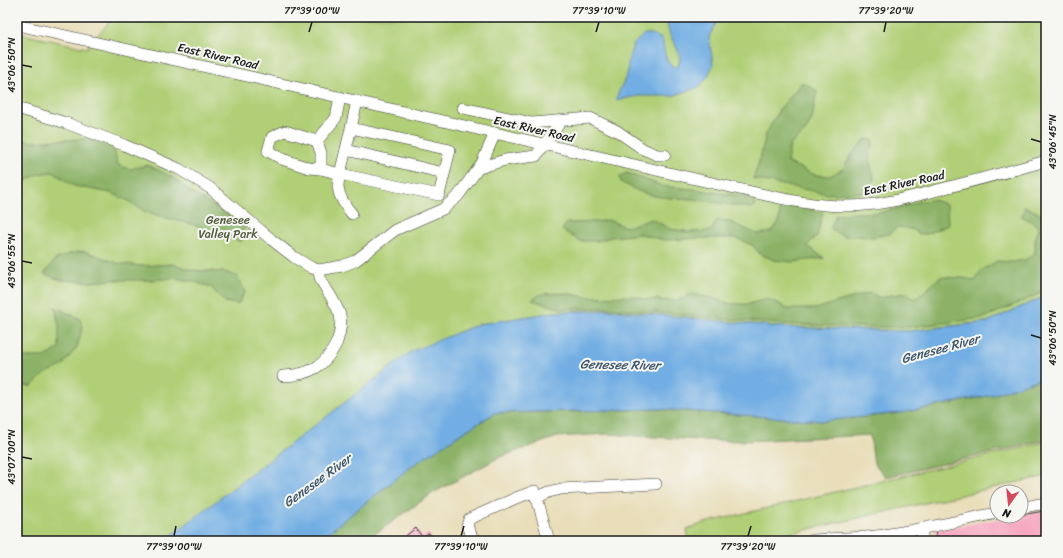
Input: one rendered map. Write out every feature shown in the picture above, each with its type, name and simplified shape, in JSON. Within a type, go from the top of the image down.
[{"type":"street","name":"East River Road","points":[[17,25],[807,203],[846,206],[868,205],[899,200],[1046,161]]},
{"type":"street","points":[[317,141],[336,118],[340,97]]},
{"type":"street","points":[[352,214],[343,203],[338,187],[357,101]]},
{"type":"street","points":[[17,108],[66,123],[145,153],[179,169],[210,188],[294,257],[312,268],[319,270],[342,266],[355,261],[395,230],[443,209],[458,196],[479,168],[495,133]]},
{"type":"street","points":[[463,108],[532,123],[590,118],[617,131],[642,148],[657,155],[665,155]]},
{"type":"street","points":[[479,168],[505,160],[536,156],[562,120]]},
{"type":"street","points":[[317,141],[285,131],[272,137],[268,152],[282,159],[309,168],[321,169],[439,196],[450,150],[351,128]]},
{"type":"street","points":[[317,141],[321,153],[321,169]]},
{"type":"street","points":[[346,150],[444,173]]},
{"type":"street","points":[[283,376],[299,375],[318,367],[328,358],[338,339],[341,324],[340,315],[322,282],[319,270]]},
{"type":"street","points":[[536,498],[556,489],[656,484]]},
{"type":"street","points":[[474,541],[467,526],[470,519],[516,498],[534,492],[549,541]]},
{"type":"street","points":[[1029,506],[1039,504],[1046,506]]},
{"type":"street","points":[[809,541],[875,536],[921,529],[989,515]]},
{"type":"street","points":[[921,529],[923,541]]},
{"type":"green space","name":"Genesee Valley Park","points":[[113,17],[1046,17],[1046,296],[987,322],[908,331],[781,327],[610,310],[555,312],[479,324],[210,507],[164,541],[17,541],[17,33],[87,48]]},
{"type":"green space","points":[[802,82],[817,91],[812,119],[806,131],[790,145],[787,162],[815,175],[830,176],[843,169],[852,154],[866,139],[873,140],[870,163],[874,178],[870,192],[828,194],[753,179],[766,134],[779,110]]},
{"type":"green space","points":[[17,137],[31,142],[90,139],[114,149],[118,165],[130,169],[147,165],[173,177],[190,192],[235,219],[244,226],[241,242],[229,238],[210,235],[199,226],[144,211],[127,200],[111,193],[74,186],[53,172],[38,174],[24,182],[17,182]]},
{"type":"green space","points":[[627,173],[662,186],[693,189],[751,199],[756,205],[751,208],[693,199],[654,196],[638,191],[621,182],[620,176]]},
{"type":"green space","points":[[934,200],[947,205],[948,225],[927,234],[919,234],[914,230],[898,227],[889,234],[875,237],[844,236],[833,231],[831,227],[836,215],[877,213],[921,201]]},
{"type":"green space","points":[[802,206],[823,213],[817,236],[807,246],[824,258],[792,262],[774,260],[760,254],[752,245],[736,238],[663,240],[641,234],[611,237],[597,241],[580,241],[562,230],[567,223],[608,220],[626,227],[652,219],[670,229],[690,232],[711,231],[717,220],[728,221],[757,234],[771,232],[779,222],[780,207]]},
{"type":"green space","points":[[1025,206],[1046,217],[1046,288],[1037,295],[984,318],[909,327],[780,324],[612,308],[562,309],[532,300],[541,294],[566,293],[586,297],[634,296],[645,299],[677,301],[692,294],[732,304],[749,304],[766,299],[780,304],[787,309],[816,309],[869,293],[881,298],[906,293],[914,299],[923,293],[940,277],[964,278],[975,281],[981,271],[997,261],[1012,262],[1025,260],[1035,253],[1035,240],[1039,228],[1022,216]]},
{"type":"green space","points":[[84,251],[117,263],[140,266],[173,264],[192,270],[224,272],[237,276],[245,292],[238,304],[225,302],[211,287],[191,281],[173,278],[92,282],[61,280],[44,274],[56,259],[72,253]]},
{"type":"green space","points":[[55,307],[79,318],[83,326],[77,347],[62,366],[44,374],[32,386],[17,386],[17,357],[43,357],[59,349],[59,327]]},
{"type":"green space","points":[[1046,377],[1046,440],[886,477],[874,463],[870,435],[745,441],[700,440],[608,434],[557,437],[500,457],[433,493],[365,541],[318,541],[412,466],[495,413],[658,409],[824,421],[901,413],[992,395]]},
{"type":"green space","points":[[1046,434],[1046,476],[1010,484],[989,484],[989,489],[756,541],[689,541],[687,529],[704,523],[1042,443]]},
{"type":"water","points":[[671,17],[740,17],[716,23],[709,37],[713,65],[707,78],[699,87],[672,96],[639,96],[615,100],[628,72],[628,61],[633,45],[644,34],[651,34],[662,39],[667,61],[678,67],[680,57],[667,25]]},
{"type":"water","name":"Genesee River","points":[[1046,296],[1046,377],[992,395],[901,413],[824,421],[658,409],[495,413],[412,466],[318,541],[164,541],[412,351],[479,324],[555,312],[610,310],[781,327],[908,331],[987,322]]},
{"type":"building","points":[[1044,511],[1046,521],[1046,541],[937,541],[935,530],[989,520],[989,524],[1029,524],[1029,514]]},
{"type":"building","points":[[416,528],[422,537],[429,533],[434,541],[407,541],[404,537]]},
{"type":"building","points":[[905,538],[906,541],[891,541],[891,540]]}]
